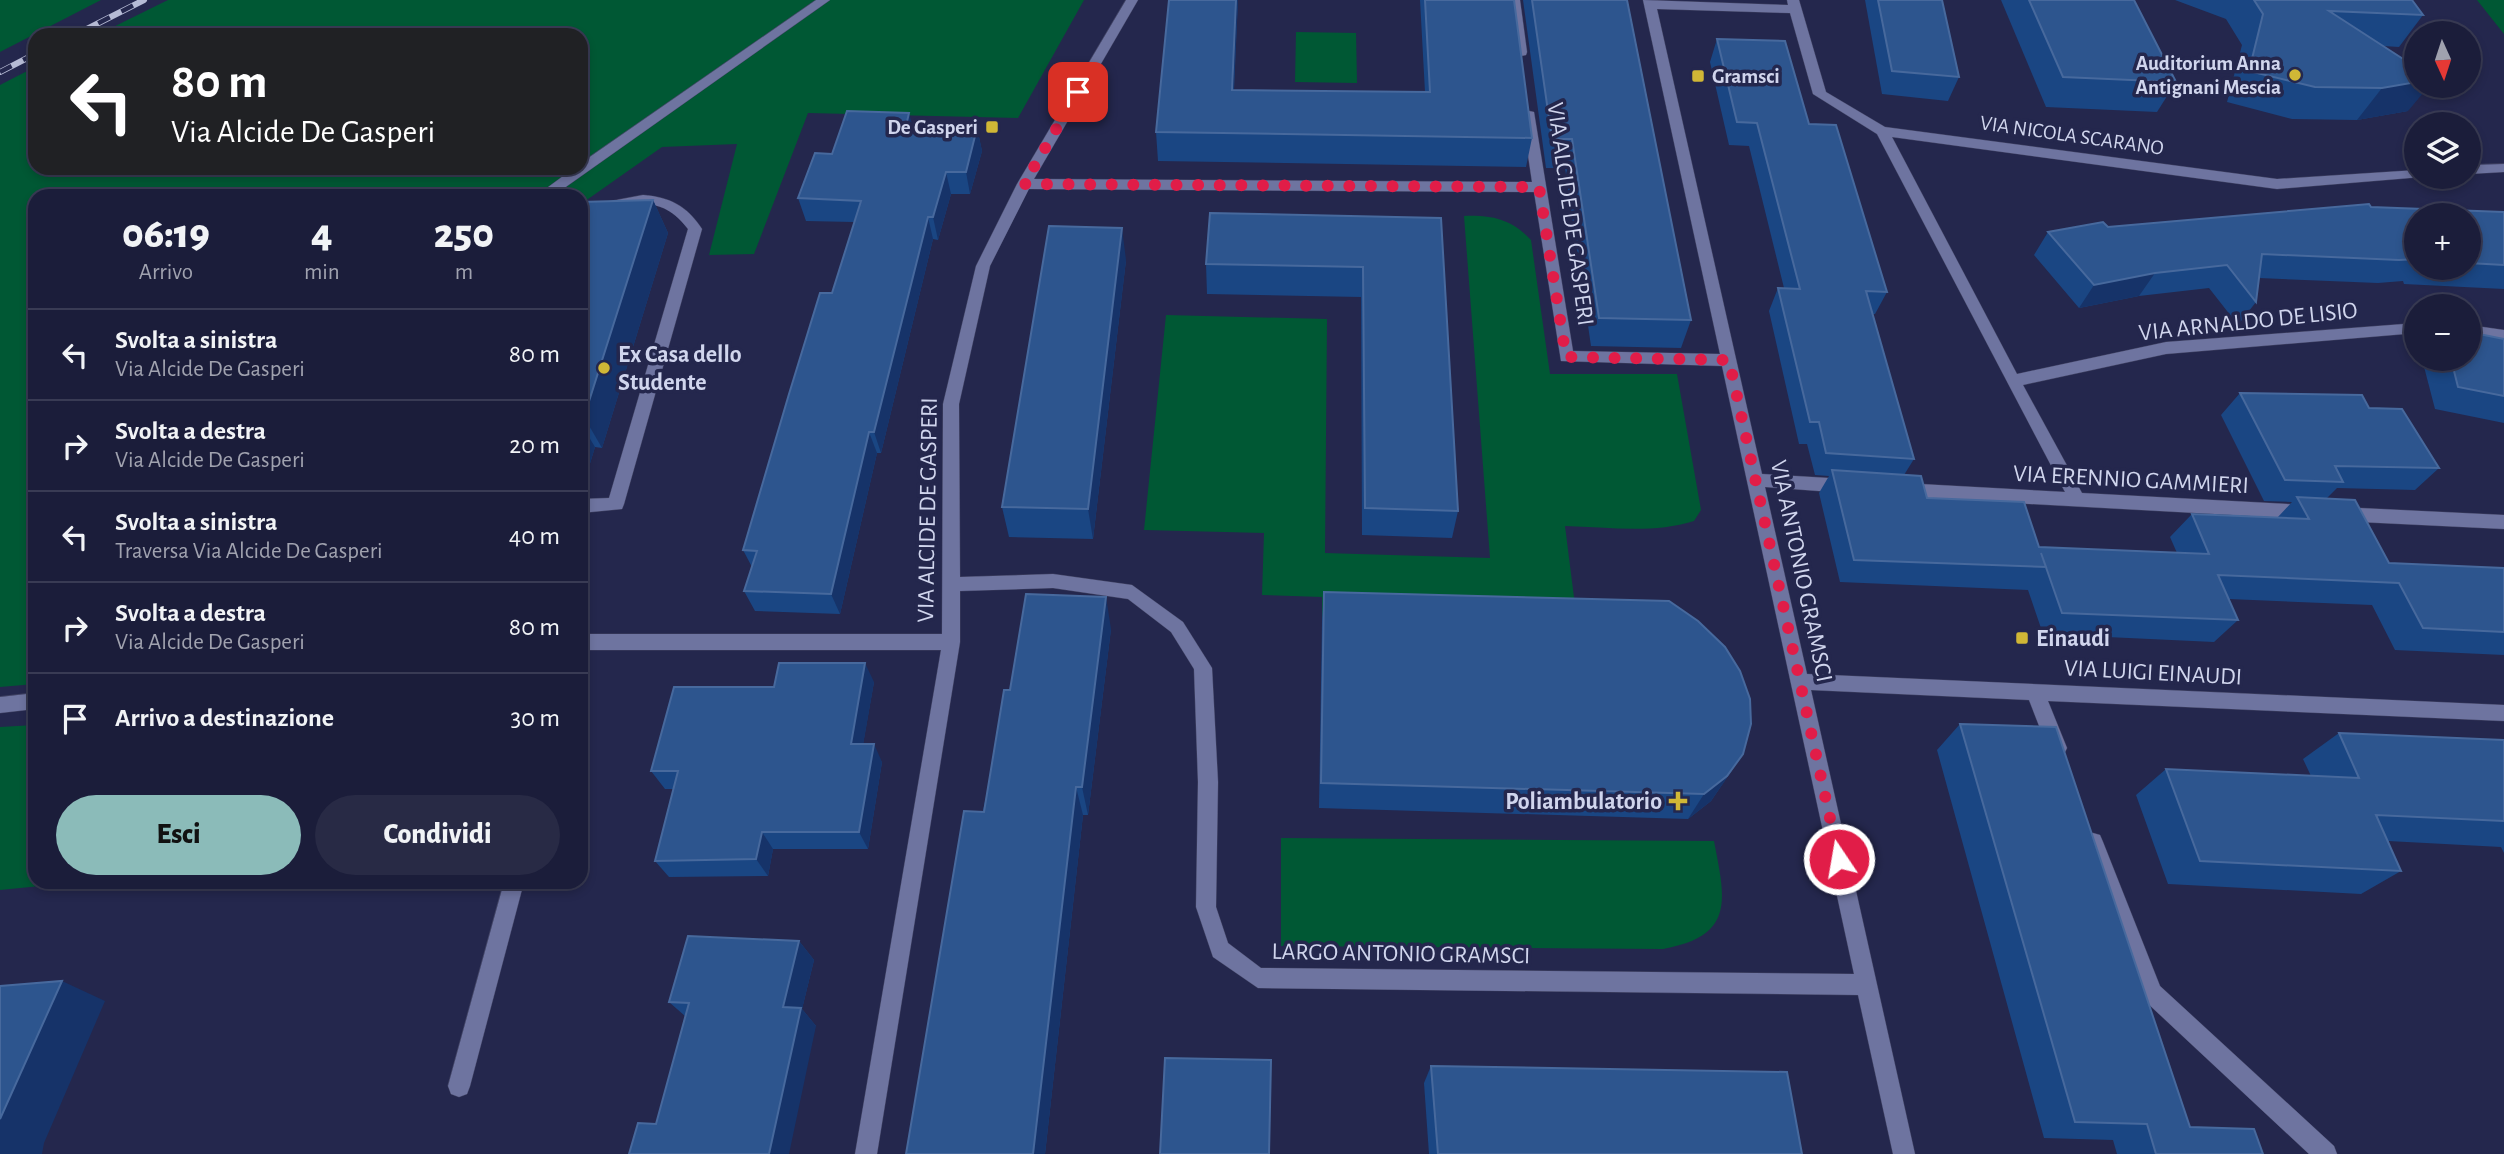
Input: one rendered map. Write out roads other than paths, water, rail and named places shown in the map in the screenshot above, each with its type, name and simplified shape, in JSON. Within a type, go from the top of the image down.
[{"type":"street","points":[[588,165],[824,0]]},
{"type":"street","name":"VIA ALCIDE DE GASPERI","points":[[866,1154],[951,642],[951,404],[983,266],[1024,184],[1132,0]]},
{"type":"street","points":[[1514,0],[1523,67]]},
{"type":"street","points":[[1650,2],[1794,4]]},
{"type":"street","name":"VIA ANTONIO GRAMSCI","points":[[1650,2],[1904,1154]]},
{"type":"street","name":"VIA NICOLA SCARANO","points":[[1794,4],[1820,94],[1882,131],[2277,184],[2404,175]]},
{"type":"street","name":"VIA ALCIDE DE GASPERI","points":[[1526,94],[1566,357],[1729,360]]},
{"type":"street","points":[[1882,131],[2078,501]]},
{"type":"street","points":[[2481,169],[2504,168]]},
{"type":"street","points":[[553,189],[573,175]]},
{"type":"street","points":[[1024,184],[1539,187]]},
{"type":"street","points":[[588,214],[603,207],[639,200],[661,201],[686,214],[695,229],[616,504],[588,506]]},
{"type":"street","name":"VIA ARNALDO DE LISIO","points":[[2013,382],[2166,348],[2404,329]]},
{"type":"street","points":[[2481,332],[2504,335]]},
{"type":"street","points":[[1755,480],[1863,487]]},
{"type":"street","name":"VIA ERENNIO GAMMIERI","points":[[1890,489],[2504,522]]},
{"type":"street","name":"LARGO ANTONIO GRAMSCI","points":[[953,584],[1053,581],[1132,592],[1177,626],[1203,668],[1208,782],[1206,907],[1220,950],[1258,978],[1867,985]]},
{"type":"street","name":"VIA ALCIDE DE GASPERI","points":[[588,642],[951,642]]},
{"type":"street","name":"VIA LUIGI EINAUDI","points":[[1800,682],[2504,713]]},
{"type":"street","points":[[2035,692],[2064,767]]},
{"type":"street","points":[[0,705],[28,702]]},
{"type":"street","points":[[2084,817],[2152,993],[2326,1154]]},
{"type":"street","points":[[459,1086],[512,889]]},
{"type":"railway","points":[[89,28],[144,0]]},
{"type":"railway","points":[[0,72],[28,58]]},
{"type":"place","name":"Auditorium Anna Antignani Mescia","points":[[2295,75]]},
{"type":"place","name":"Gramsci","points":[[1698,76]]},
{"type":"place","name":"De Gasperi","points":[[992,127]]},
{"type":"place","name":"Ex Casa dello Studente","points":[[604,368]]},
{"type":"place","name":"Einaudi","points":[[2022,638]]},
{"type":"place","name":"Poliambulatorio","points":[[1678,801]]}]
